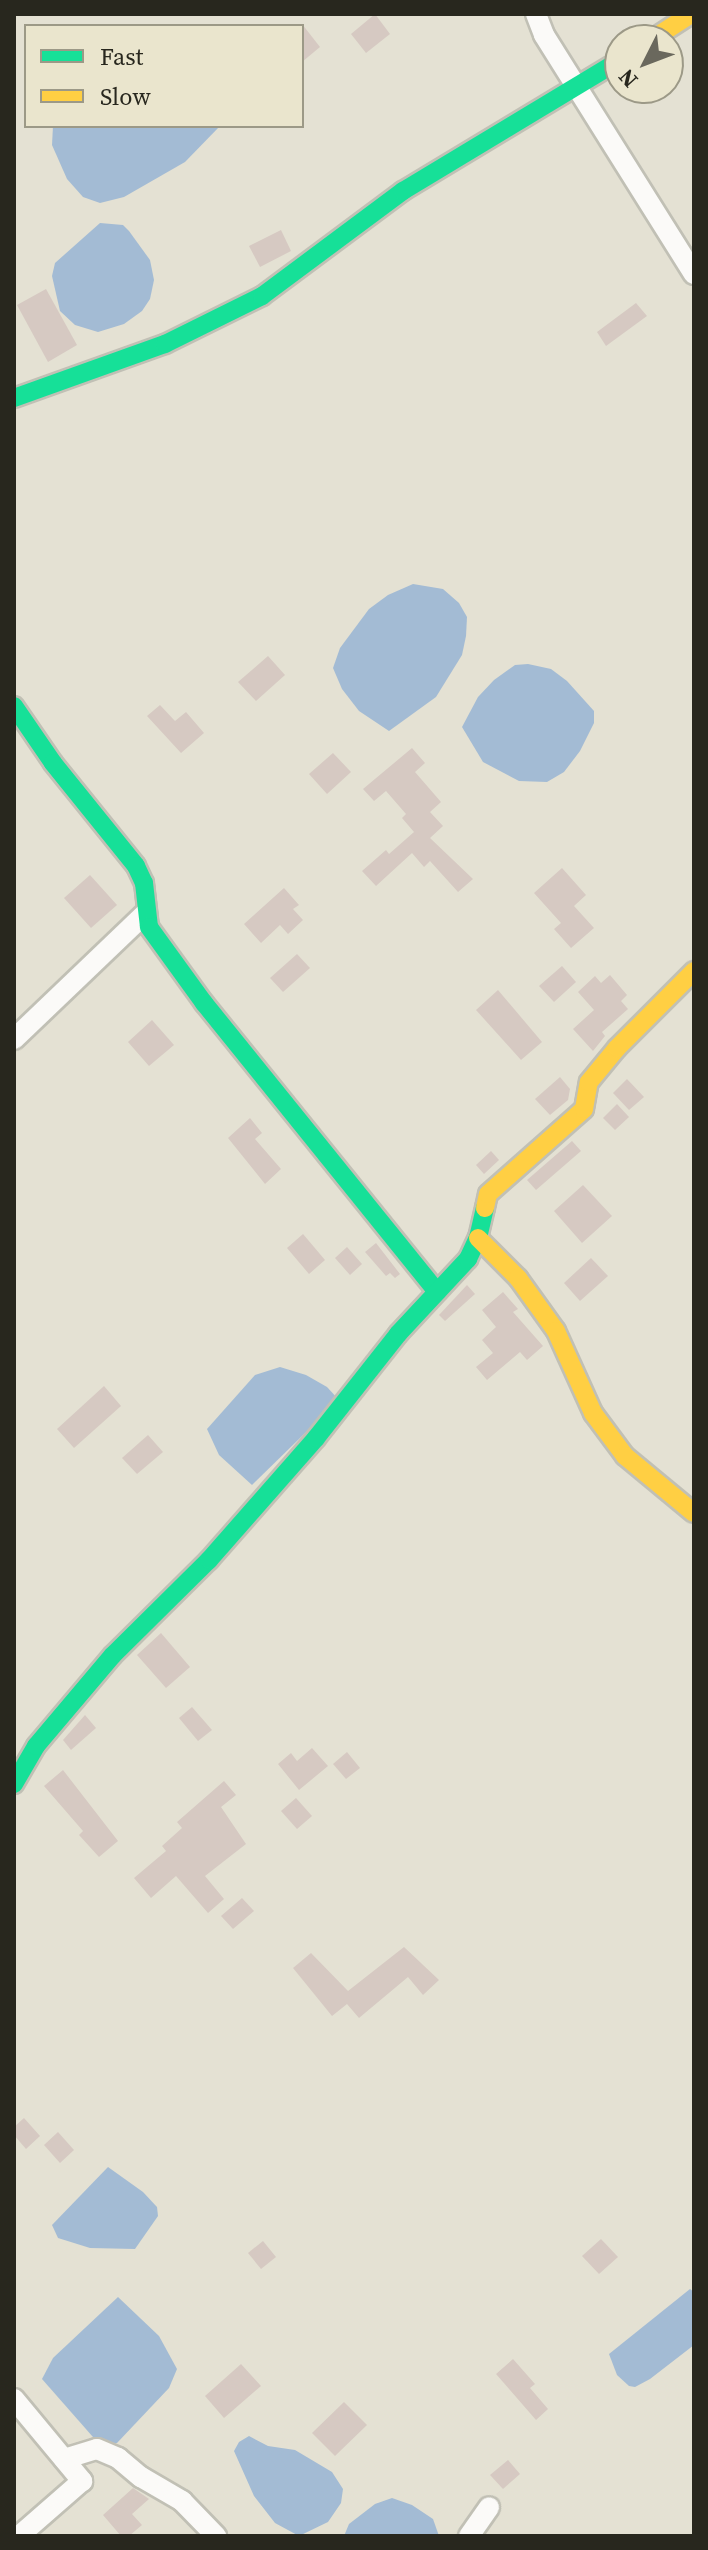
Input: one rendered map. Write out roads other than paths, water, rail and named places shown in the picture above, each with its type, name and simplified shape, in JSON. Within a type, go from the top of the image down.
[{"type":"street","points":[[536,14],[544,35],[694,274]]},
{"type":"street","points":[[14,398],[165,344],[262,296],[403,191],[604,71]]},
{"type":"street","points":[[14,706],[53,763],[136,866],[144,883],[149,927],[204,1003],[437,1292]]},
{"type":"street","points":[[14,1039],[146,913]]},
{"type":"street","points":[[14,1784],[36,1746],[113,1655],[209,1560],[468,1259],[478,1238],[488,1194],[526,1157],[584,1109],[589,1082],[694,971]]},
{"type":"street","points":[[478,1238],[518,1278],[556,1331],[593,1413],[625,1456],[694,1513]]},
{"type":"street","points":[[14,2399],[82,2481],[19,2536]]},
{"type":"street","points":[[64,2459],[97,2449],[118,2458],[141,2477],[182,2501],[216,2536]]},
{"type":"street","points":[[469,2536],[489,2507]]},
{"type":"water","points":[[53,128],[218,128],[185,162],[124,197],[100,203],[83,197],[67,179],[52,145]]},
{"type":"water","points":[[100,223],[123,225],[129,231],[150,260],[154,280],[150,299],[142,311],[124,324],[98,332],[75,325],[60,311],[52,276],[55,263]]},
{"type":"water","points":[[413,584],[443,589],[459,603],[467,617],[466,636],[462,655],[436,697],[389,731],[359,711],[342,689],[333,668],[340,648],[369,609],[388,595]]},
{"type":"water","points":[[528,664],[551,669],[567,681],[594,711],[594,723],[580,751],[564,772],[547,782],[519,781],[483,762],[462,727],[478,697],[494,680],[515,665]]},
{"type":"water","points":[[280,1367],[306,1375],[327,1387],[339,1400],[252,1485],[219,1455],[207,1429],[255,1375]]},
{"type":"water","points":[[108,2167],[143,2192],[157,2207],[158,2216],[135,2249],[90,2248],[58,2238],[52,2225]]},
{"type":"water","points":[[690,2289],[694,2292],[694,2345],[650,2379],[635,2387],[629,2386],[617,2375],[609,2354]]},
{"type":"water","points":[[118,2297],[159,2336],[177,2369],[169,2388],[117,2443],[100,2445],[42,2379],[53,2358]]},
{"type":"water","points":[[249,2436],[268,2446],[295,2450],[332,2472],[343,2489],[341,2503],[328,2522],[299,2536],[275,2523],[254,2496],[234,2451],[239,2442]]},
{"type":"water","points":[[392,2498],[412,2505],[433,2519],[439,2536],[344,2536],[349,2524],[375,2504]]}]
